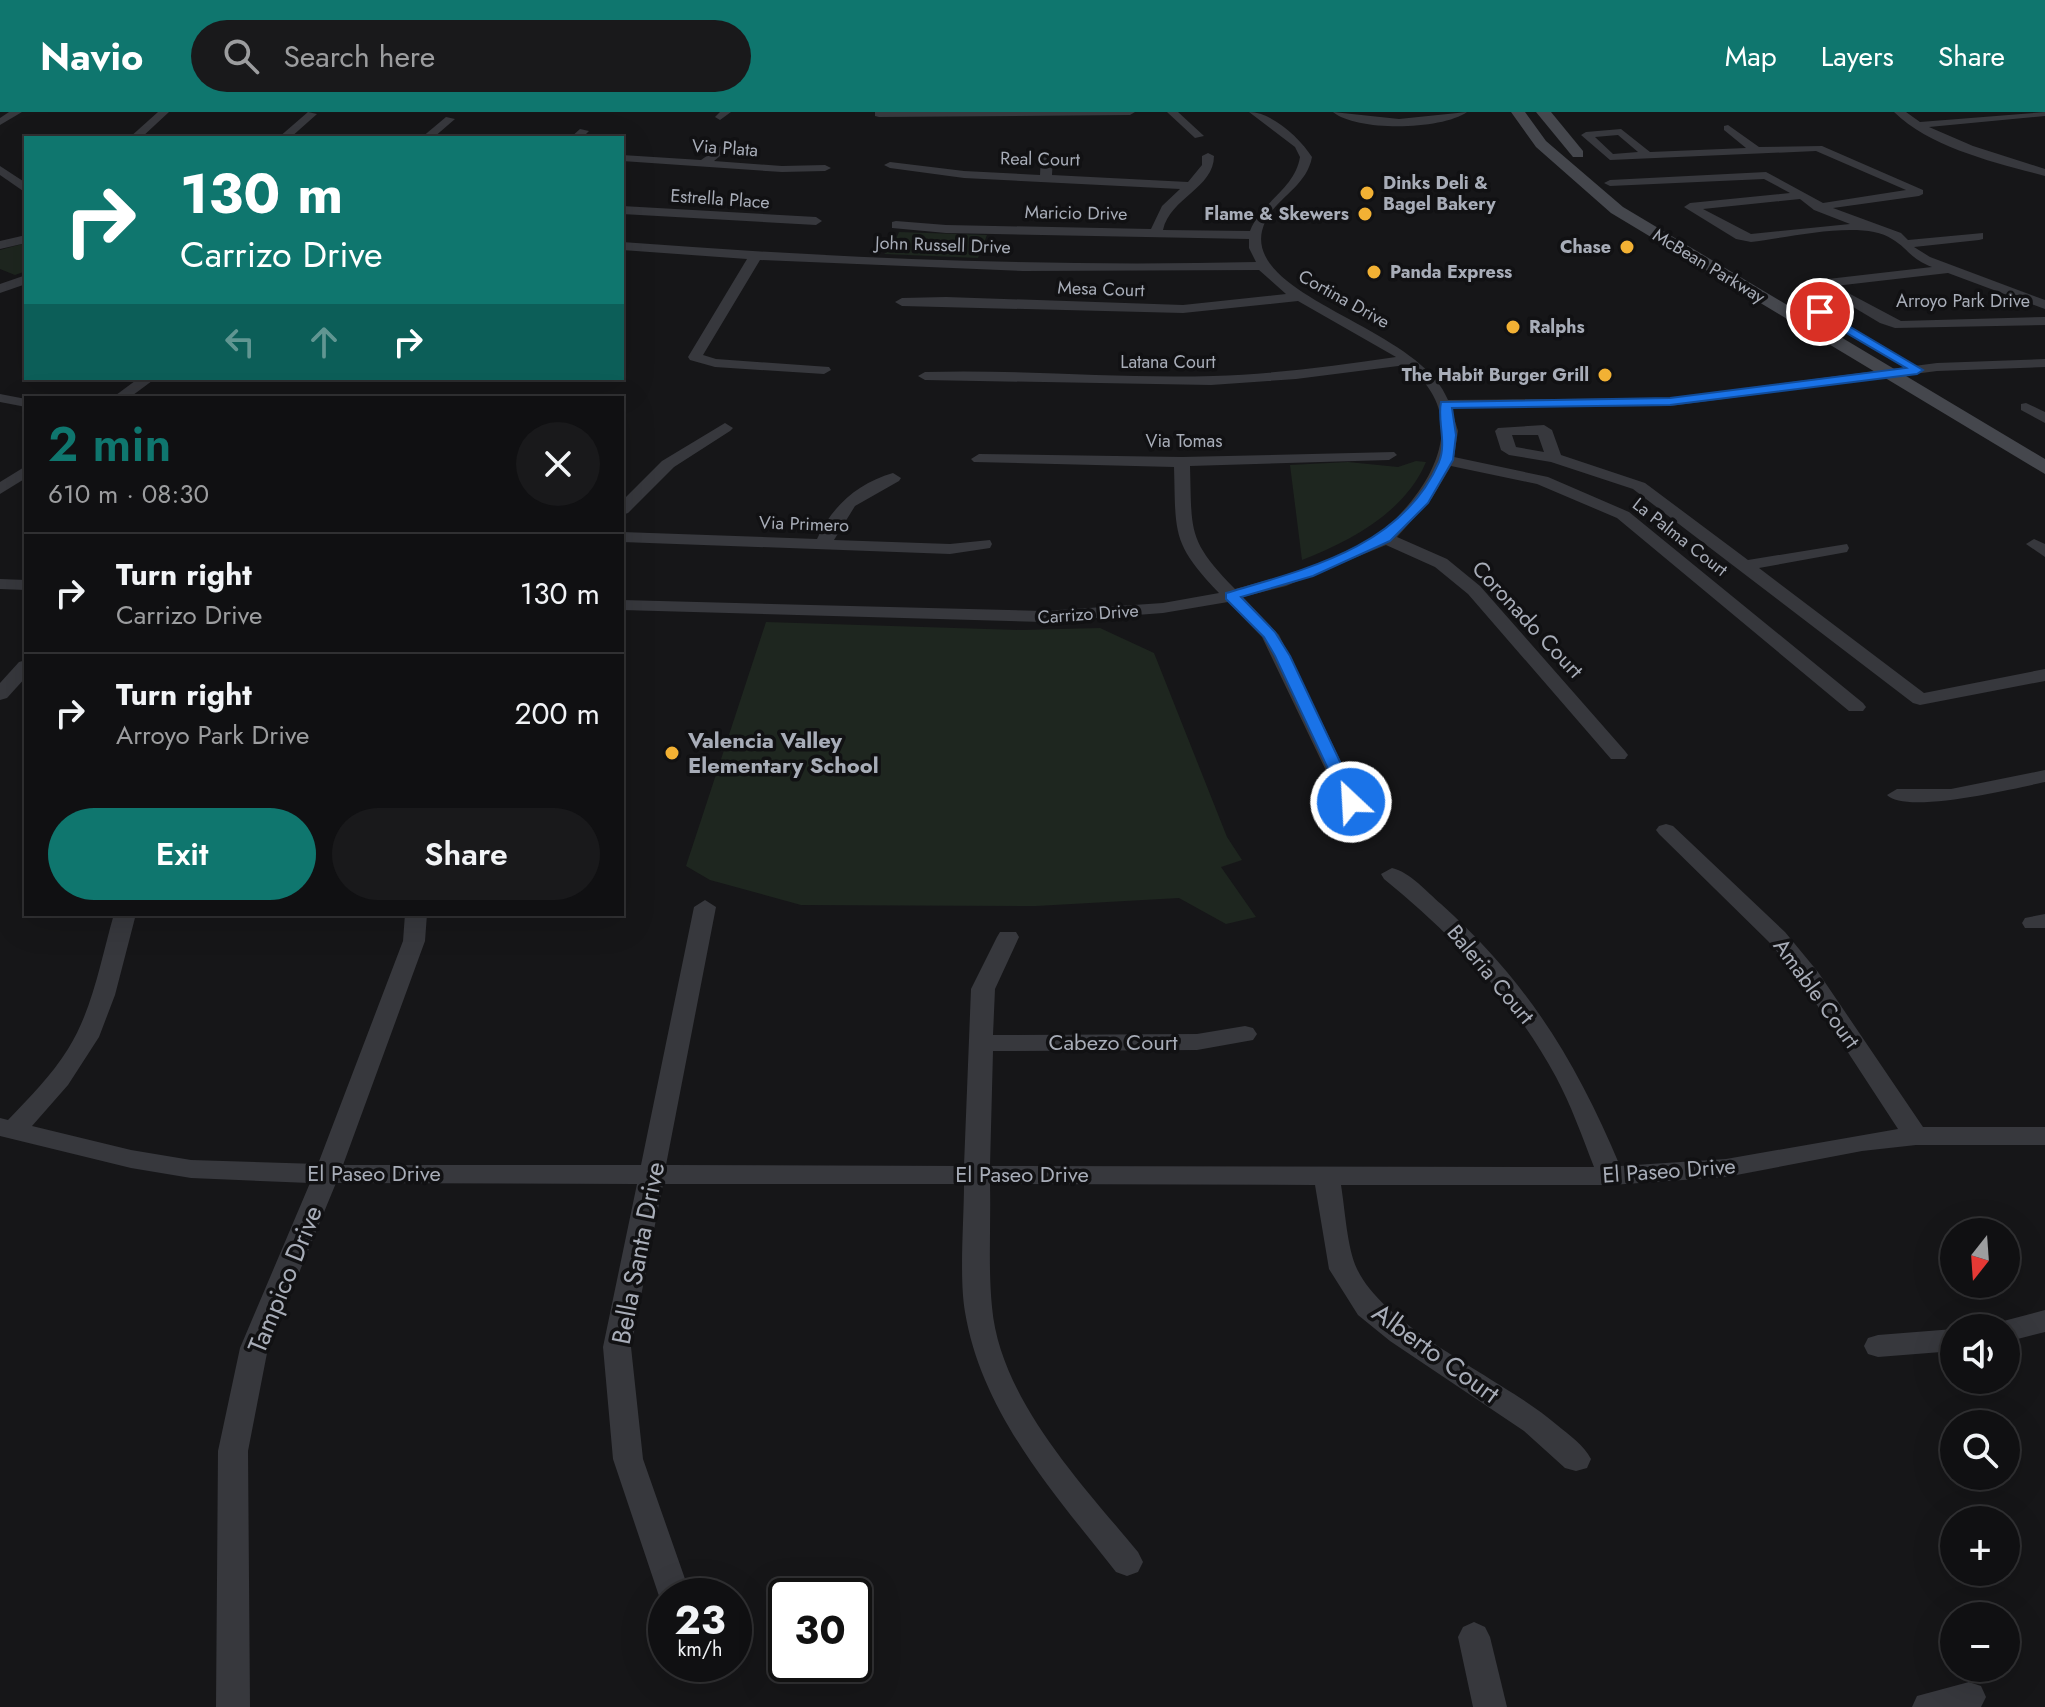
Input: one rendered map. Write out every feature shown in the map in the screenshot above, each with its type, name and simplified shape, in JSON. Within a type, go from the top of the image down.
[{"type":"main road","name":"McBean Parkway","points":[[1518,112],[1541,144],[1617,210],[2045,468]]},
{"type":"main road","name":"McBean Parkway","points":[[1543,112],[1566,142],[1610,183],[1717,251],[2045,445]]},
{"type":"street","points":[[0,122],[17,112]]},
{"type":"street","points":[[136,136],[164,112]]},
{"type":"street","points":[[879,114],[1130,112]]},
{"type":"street","points":[[1172,112],[1199,136]]},
{"type":"street","points":[[1254,112],[1303,149],[1306,165],[1303,174],[1265,211],[1254,235],[1256,252],[1263,266]]},
{"type":"street","points":[[1338,112],[1361,120],[1441,119],[1462,112]]},
{"type":"street","points":[[1899,112],[1952,140],[2045,173]]},
{"type":"street","points":[[1917,124],[2045,113]]},
{"type":"street","points":[[285,136],[312,114]]},
{"type":"street","points":[[1048,115],[1050,130]]},
{"type":"street","points":[[429,136],[450,119]]},
{"type":"street","points":[[1728,128],[1770,167],[1766,175]]},
{"type":"street","points":[[703,164],[728,144]]},
{"type":"street","points":[[1647,155],[1818,148],[1919,192],[1818,207]]},
{"type":"street","points":[[1046,178],[1047,154]]},
{"type":"street","points":[[1156,233],[1157,219],[1189,186],[1207,173],[1210,163],[1208,156]]},
{"type":"street","name":"Via Plata","points":[[624,158],[782,169],[825,168]]},
{"type":"street","name":"Real Court","points":[[890,165],[994,176],[1136,180],[1189,186]]},
{"type":"street","points":[[0,169],[22,189]]},
{"type":"street","points":[[1610,183],[1766,175],[1818,207],[1897,236],[1912,252],[1926,260],[2045,305]]},
{"type":"street","name":"McBean Parkway","points":[[1799,196],[1690,207],[1740,236],[1751,238],[1870,225]]},
{"type":"street","name":"Estrella Place","points":[[624,210],[816,221]]},
{"type":"street","name":"Maricio Drive","points":[[896,225],[946,229],[1254,235]]},
{"type":"street","points":[[1906,244],[1979,236]]},
{"type":"street","points":[[0,245],[24,239]]},
{"type":"street","name":"John Russell Drive","points":[[624,246],[756,255],[1110,269],[1263,266]]},
{"type":"street","points":[[756,255],[695,357],[715,363],[824,370]]},
{"type":"street","name":"Cortina Drive","points":[[1263,266],[1299,297],[1362,329],[1409,360],[1446,404]]},
{"type":"street","name":"Arroyo Park Drive","points":[[1949,269],[1828,283],[1825,286],[1885,320],[1900,325],[2045,321]]},
{"type":"street","points":[[0,289],[24,280]]},
{"type":"street","name":"Mesa Court","points":[[902,302],[1171,309],[1299,297]]},
{"type":"street","name":"Latana Court","points":[[925,376],[977,373],[1133,380],[1235,380],[1409,360]]},
{"type":"street","points":[[1446,404],[1670,402],[1917,370],[1981,364],[2045,363]]},
{"type":"street","points":[[122,396],[146,380]]},
{"type":"street","points":[[0,398],[24,403]]},
{"type":"street","name":"Carrizo Drive","points":[[624,605],[1031,618],[1127,613],[1231,596],[1308,573],[1385,538],[1423,500],[1446,460],[1450,435],[1446,404]]},
{"type":"street","points":[[2045,405],[2026,407],[2045,419]]},
{"type":"street","points":[[624,508],[668,464],[725,428]]},
{"type":"street","name":"Via Tomas","points":[[979,459],[1182,462],[1389,455]]},
{"type":"street","points":[[1554,458],[1639,486],[1920,699],[2045,675]]},
{"type":"street","name":"La Palma Court","points":[[1446,460],[1542,480],[1623,515],[1856,707]]},
{"type":"street","points":[[1182,462],[1184,531],[1198,561],[1270,635],[1283,656],[1351,802]]},
{"type":"street","points":[[0,489],[24,472]]},
{"type":"street","points":[[823,545],[840,510],[854,497],[893,478]]},
{"type":"street","name":"Via Primero","points":[[624,537],[950,549],[984,544]]},
{"type":"street","name":"Coronado Court","points":[[1385,538],[1441,563],[1474,590],[1618,755]]},
{"type":"street","points":[[1744,566],[1841,548]]},
{"type":"street","points":[[0,584],[24,585]]},
{"type":"street","points":[[0,694],[24,668]]},
{"type":"street","points":[[1897,795],[1951,795],[2045,776]]},
{"type":"street","name":"Amable Court","points":[[1666,830],[1777,937],[1810,977],[1916,1136]]},
{"type":"street","name":"Baleria Court","points":[[1392,874],[1435,908],[1523,1007],[1567,1076],[1611,1176]]},
{"type":"street","name":"Bella Santa Drive","points":[[669,1578],[628,1459],[617,1347],[705,907]]},
{"type":"street","points":[[7,1128],[50,1090],[77,1054],[94,1022],[124,916]]},
{"type":"street","name":"Tampico Drive","points":[[233,1707],[233,1451],[254,1348],[327,1174],[414,941],[416,916]]},
{"type":"street","points":[[1008,937],[983,989],[977,1175],[978,1310],[995,1375],[1043,1457],[1127,1562]]},
{"type":"street","name":"Cabezo Court","points":[[981,1043],[1197,1042],[1245,1034]]},
{"type":"street","name":"El Paseo Drive","points":[[7,1128],[131,1159],[191,1169],[327,1174],[1611,1176],[1726,1168],[1862,1142],[1916,1136],[2045,1136]]},
{"type":"street","name":"Alberto Court","points":[[1326,1174],[1343,1269],[1368,1307],[1400,1333],[1534,1422],[1576,1459]]},
{"type":"street","points":[[2020,1327],[2045,1321]]},
{"type":"street","points":[[1878,1346],[1940,1341]]},
{"type":"street","points":[[1474,1637],[1490,1707]]},
{"type":"street","points":[[1929,1707],[1969,1697]]},
{"type":"shaded area","points":[[899,232],[987,235],[978,258],[884,254],[892,248]]},
{"type":"shaded area","points":[[24,244],[24,272],[15,275],[0,269],[0,250]]},
{"type":"shaded area","points":[[1416,461],[1426,462],[1405,496],[1390,510],[1357,534],[1302,560],[1290,465],[1348,462],[1398,467]]},
{"type":"shaded area","points":[[766,622],[1022,630],[1100,628],[1154,653],[1227,837],[1242,860],[1221,867],[1256,917],[1226,924],[1179,898],[1036,906],[801,905],[710,880],[686,866]]},
{"type":"place","name":"Dinks Deli & Bagel Bakery","points":[[1367,193]]},
{"type":"place","name":"Flame & Skewers","points":[[1365,214]]},
{"type":"place","name":"Chase","points":[[1627,247]]},
{"type":"place","name":"Panda Express","points":[[1374,272]]},
{"type":"place","name":"Ralphs","points":[[1513,327]]},
{"type":"place","name":"The Habit Burger Grill","points":[[1605,375]]},
{"type":"place","name":"Valencia Valley Elementary School","points":[[672,753]]},
{"type":"route","points":[[1351,802],[1283,656],[1270,635],[1231,596],[1308,573],[1385,538],[1423,500],[1446,460],[1450,435],[1446,404],[1670,402],[1917,370],[1820,312]]}]
